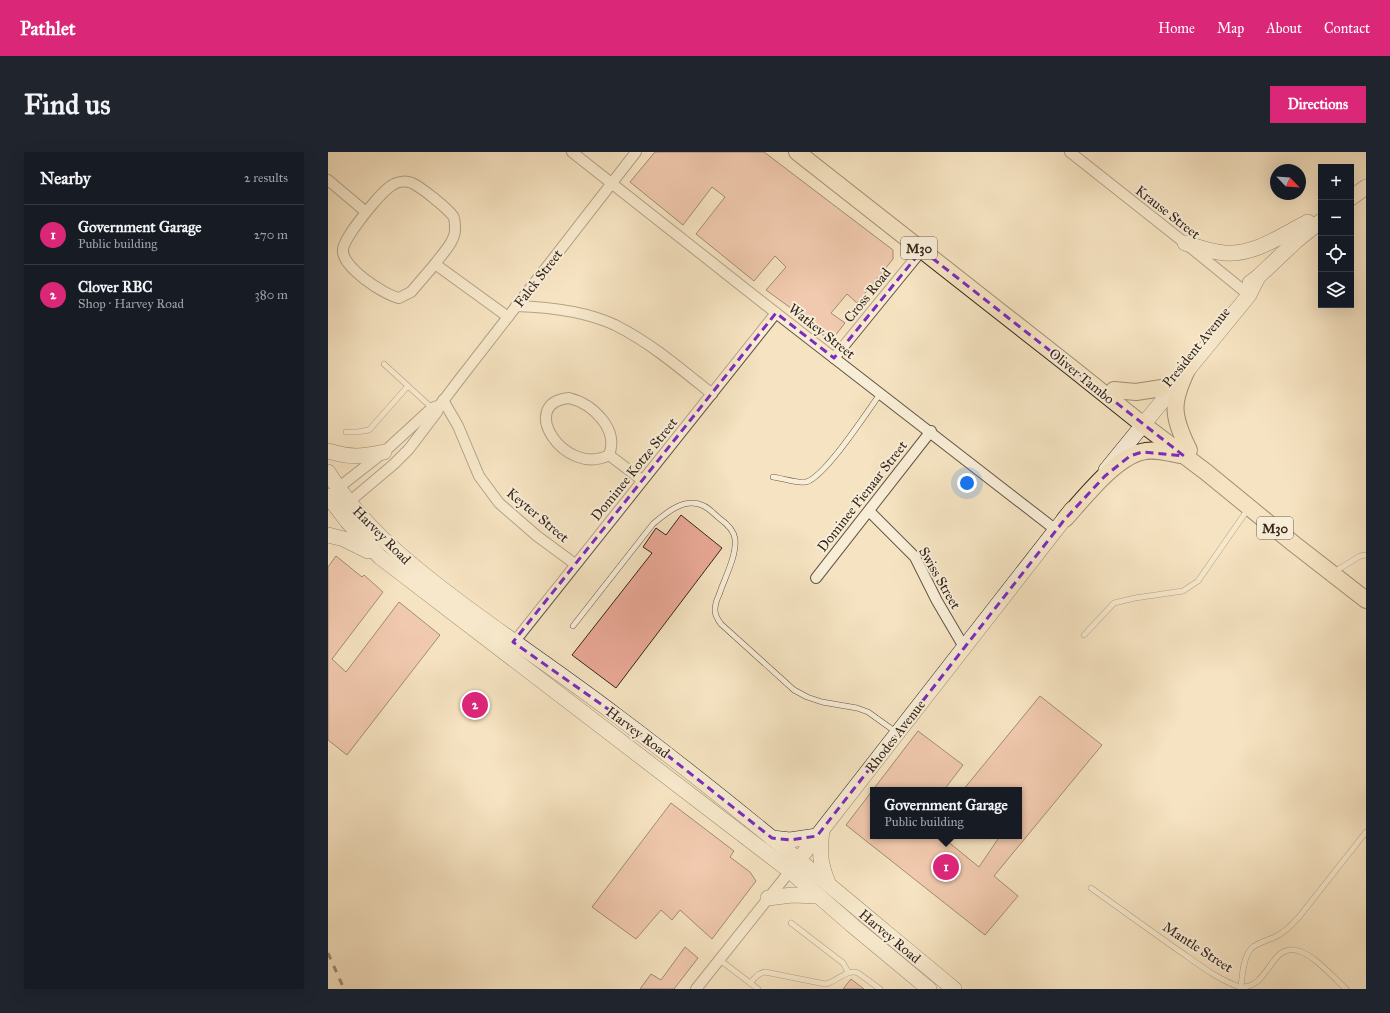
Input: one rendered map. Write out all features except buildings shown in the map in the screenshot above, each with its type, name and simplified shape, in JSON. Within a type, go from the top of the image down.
[{"type":"main road","name":"Oliver Tambo","points":[[797,152],[1072,368],[1187,453],[1366,600]]},
{"type":"main road","name":"Oliver Tambo","points":[[810,152],[1114,390],[1142,419]]},
{"type":"main road","points":[[1354,196],[1366,187]]},
{"type":"main road","points":[[1185,243],[1224,253],[1245,251],[1267,243],[1318,217]]},
{"type":"main road","name":"President Avenue","points":[[1142,419],[1162,388],[1258,277],[1296,240],[1318,223]]},
{"type":"main road","name":"President Avenue","points":[[1142,419],[1189,366],[1245,292]]},
{"type":"main road","points":[[1061,524],[1105,476],[1130,456],[1153,450],[1187,453],[1176,416],[1176,398],[1180,384],[1189,366]]},
{"type":"main road","points":[[1114,390],[1136,392],[1162,388]]},
{"type":"main road","name":"Rhodes Avenue","points":[[794,866],[897,732],[1078,502],[1086,494],[1142,419]]},
{"type":"main road","points":[[328,451],[348,457],[360,457],[384,452]]},
{"type":"main road","name":"Oliver Tambo","points":[[1187,453],[1206,472],[1249,507],[1366,589]]},
{"type":"main road","name":"Harvey Road","points":[[328,472],[331,493],[339,510],[366,543],[380,556],[510,647],[621,718],[772,838],[818,896],[929,989]]},
{"type":"main road","name":"Harvey Road","points":[[339,510],[384,541],[510,647],[794,866],[828,884],[954,989]]},
{"type":"main road","points":[[328,535],[348,541],[380,556]]},
{"type":"main road","points":[[772,838],[790,840],[820,833],[821,864],[828,884]]},
{"type":"main road","points":[[768,898],[792,895],[818,896]]},
{"type":"street","name":"Watkey Street","points":[[572,152],[880,394],[1061,524]]},
{"type":"street","name":"Falck Street","points":[[331,493],[384,452],[438,404],[508,317],[636,152]]},
{"type":"street","name":"Krause Street","points":[[1070,152],[1245,292]]},
{"type":"street","points":[[328,180],[366,212]]},
{"type":"street","points":[[403,182],[412,183],[422,190],[448,211],[454,218],[456,226],[452,241],[435,264],[410,292],[399,298],[386,294],[353,270],[346,263],[343,256],[343,249],[366,212],[388,189],[395,184],[403,182]]},
{"type":"street","name":"Cross Road","points":[[834,358],[922,250]]},
{"type":"street","points":[[435,264],[508,317]]},
{"type":"street","points":[[516,306],[561,310],[585,315],[614,325],[660,353],[712,394]]},
{"type":"street","name":"Dominee Kotze Street","points":[[510,647],[776,313]]},
{"type":"street","points":[[569,398],[579,401],[587,406],[598,415],[608,427],[612,447],[609,455],[602,459],[582,459],[564,449],[557,443],[547,427],[546,418],[548,408],[560,399],[569,398]]},
{"type":"street","name":"Falck Street","points":[[339,510],[394,464],[408,449],[437,412],[438,404]]},
{"type":"street","name":"Keyter Street","points":[[438,404],[458,426],[479,476],[499,503],[537,536],[575,564]]},
{"type":"street","name":"Dominee Pienaar Street","points":[[816,578],[930,431]]},
{"type":"street","points":[[609,455],[642,480]]},
{"type":"street","name":"Swiss Street","points":[[869,511],[915,557],[937,601],[964,647]]},
{"type":"street","name":"Rhodes Avenue","points":[[696,989],[794,866]]},
{"type":"lane","points":[[384,364],[408,386],[438,404]]},
{"type":"lane","points":[[346,432],[369,430],[408,386]]},
{"type":"lane","points":[[773,477],[805,483],[816,478],[828,466],[880,394]]},
{"type":"lane","points":[[573,626],[653,524],[668,511],[681,505],[693,503],[704,506],[723,521],[731,530],[735,539],[731,563],[716,605],[716,615],[721,624],[794,690],[807,697],[822,702],[856,708],[868,712],[897,732]]},
{"type":"lane","points":[[1084,634],[1114,603],[1183,591],[1198,581],[1249,507]]},
{"type":"lane","points":[[1339,569],[1360,556],[1366,555]]},
{"type":"lane","points":[[1241,988],[1244,964],[1250,949],[1261,941],[1276,936],[1290,927],[1366,832]]},
{"type":"lane","name":"Mantle Street","points":[[1091,888],[1213,974],[1241,988],[1249,989],[1255,987],[1261,982],[1282,953],[1290,950],[1298,951],[1321,965],[1346,989]]},
{"type":"lane","points":[[791,923],[843,964],[848,972]]},
{"type":"lane","points":[[720,960],[758,989]]},
{"type":"lane","points":[[750,983],[761,972],[825,984],[832,983],[848,972],[854,971],[880,989]]},
{"type":"highlighted area","points":[[922,250],[1184,456],[1142,452],[1130,456],[1105,476],[1065,519],[817,836],[790,840],[772,838],[615,714],[513,642],[776,313],[834,358]]},
{"type":"railway","points":[[328,953],[344,989]]},
{"type":"place","name":"Clover RBC","points":[[475,705]]},
{"type":"place","name":"Government Garage","points":[[946,867]]}]
